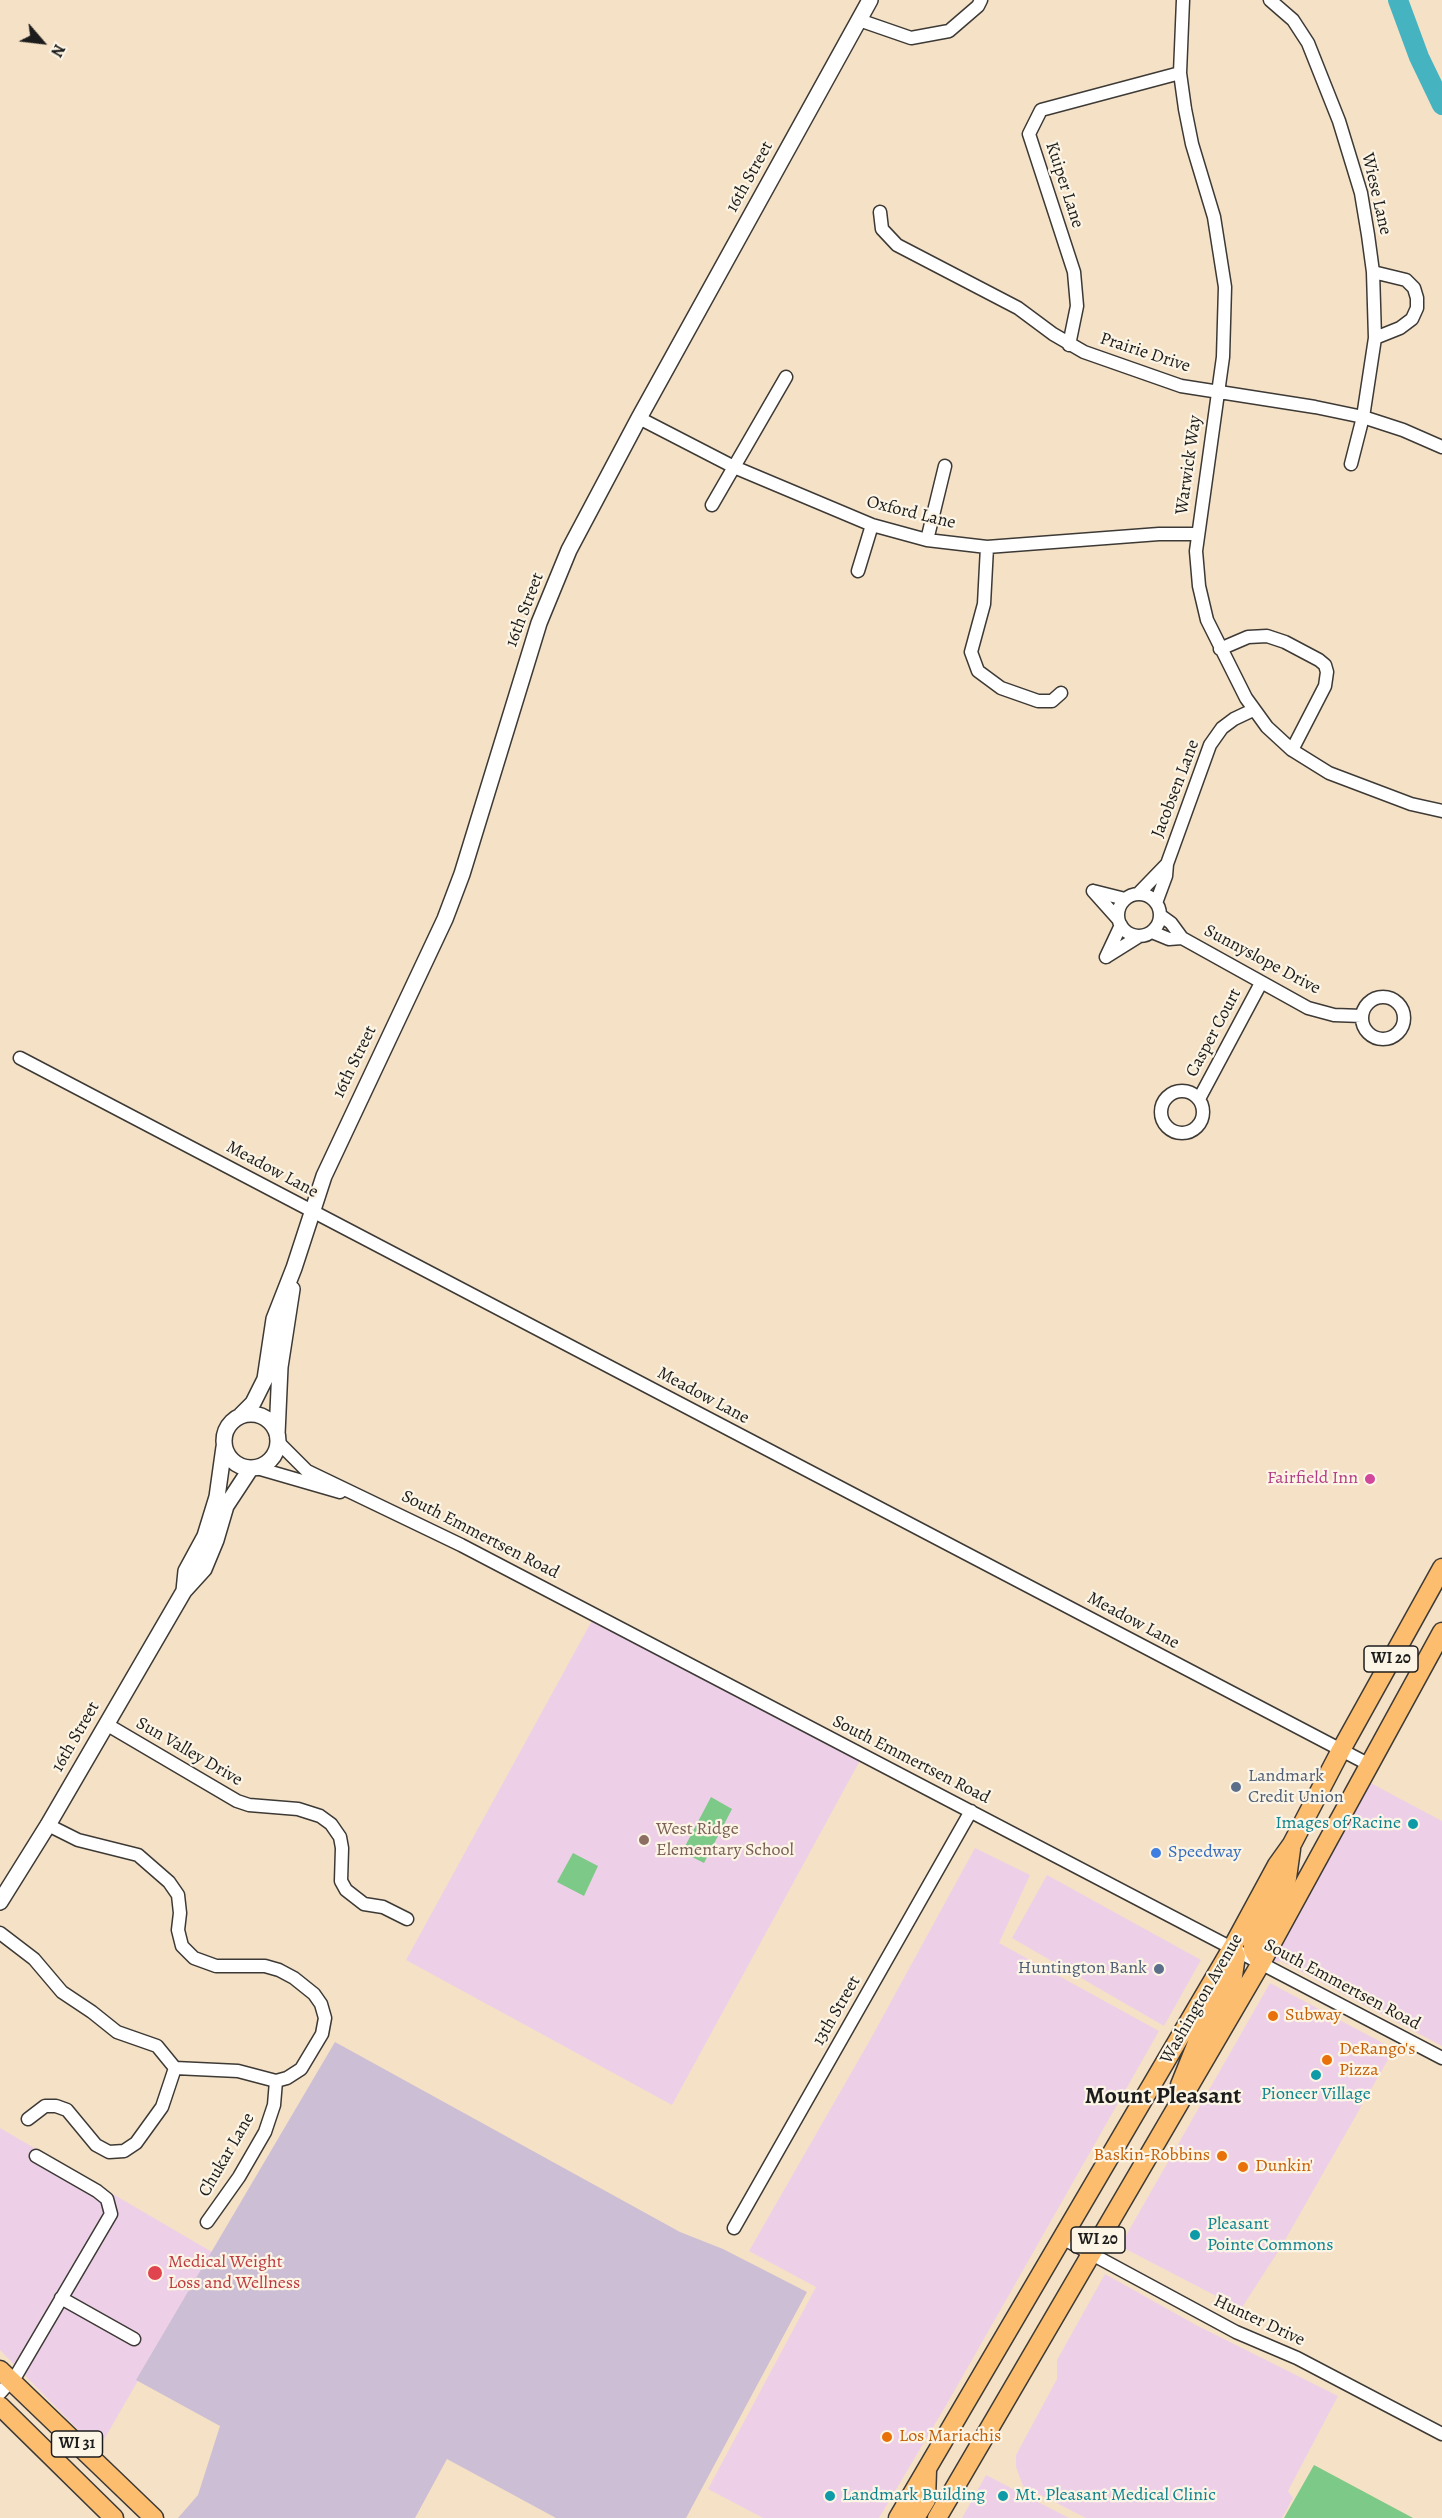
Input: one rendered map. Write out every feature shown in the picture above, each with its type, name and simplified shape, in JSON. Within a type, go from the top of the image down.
[{"type":"main road","name":"Washington Avenue","points":[[898,2518],[1232,1948],[1277,1865],[1292,1844],[1341,1750],[1442,1568]]},
{"type":"main road","name":"Washington Avenue","points":[[936,2518],[1261,1963],[1442,1632]]},
{"type":"main road","points":[[1261,1963],[1253,1950],[1253,1944],[1287,1878],[1292,1844]]},
{"type":"main road","points":[[1169,2120],[1194,2048],[1233,1976],[1236,1956],[1232,1948]]},
{"type":"main road","name":"WI 31","points":[[4,2381],[154,2518]]},
{"type":"main road","name":"WI 31","points":[[0,2406],[114,2518]]},
{"type":"main road","points":[[915,2518],[926,2500],[928,2469]]},
{"type":"street","name":"16th Street","points":[[184,1591],[186,1571],[205,1536],[217,1497],[227,1427],[253,1402],[265,1379],[274,1319],[294,1268],[311,1210],[348,1124],[445,920],[462,874],[516,694],[543,614],[569,550],[639,418],[870,0]]},
{"type":"street","points":[[859,20],[912,38],[949,31],[978,6],[981,0]]},
{"type":"street","name":"Warwick Way","points":[[1183,0],[1180,73],[1192,144],[1214,217],[1221,252],[1225,322],[1218,392],[1197,534],[1198,586],[1207,620],[1253,710],[1267,727],[1292,750],[1329,773],[1411,804],[1442,811]]},
{"type":"street","name":"Wiese Lane","points":[[1270,0],[1293,20],[1301,31],[1339,121],[1361,193],[1373,272],[1375,338],[1363,417],[1351,464]]},
{"type":"street","name":"Kuiper Lane","points":[[1069,345],[1077,306],[1074,272],[1029,134],[1041,110],[1180,73]]},
{"type":"street","name":"Prairie Drive","points":[[880,212],[882,229],[897,245],[1018,308],[1069,345],[1165,381],[1363,417],[1403,430],[1442,447]]},
{"type":"street","points":[[1373,272],[1406,280],[1414,288],[1417,298],[1417,308],[1412,319],[1400,328],[1375,338]]},
{"type":"street","points":[[712,506],[786,377]]},
{"type":"street","name":"Oxford Lane","points":[[639,418],[734,467],[872,525],[927,540],[987,547],[1159,534],[1197,534]]},
{"type":"street","points":[[927,540],[945,466]]},
{"type":"street","points":[[858,571],[872,525]]},
{"type":"street","points":[[987,547],[984,604],[970,652],[978,671],[1001,688],[1038,701],[1052,701],[1061,693]]},
{"type":"street","points":[[1220,648],[1248,637],[1267,636],[1286,642],[1324,665],[1327,672],[1325,687],[1292,750]]},
{"type":"street","name":"Jacobsen Lane","points":[[1156,903],[1166,876],[1167,864],[1215,736],[1234,719],[1253,710]]},
{"type":"street","name":"Jacobsen Lane","points":[[1138,894],[1167,864]]},
{"type":"street","points":[[1125,899],[1118,912],[1119,922],[1106,957],[1138,937],[1152,932],[1157,927],[1160,915],[1156,903],[1146,895],[1138,894],[1125,899],[1093,891],[1119,922],[1125,931],[1138,937]]},
{"type":"street","name":"Sunnyslope Drive","points":[[1160,915],[1171,923],[1182,938],[1308,1008],[1334,1015],[1362,1016]]},
{"type":"street","name":"Sunnyslope Drive","points":[[1152,932],[1169,939],[1182,938]]},
{"type":"street","name":"Casper Court","points":[[1199,1100],[1261,983]]},
{"type":"street","name":"Meadow Lane","points":[[20,1058],[1368,1764]]},
{"type":"street","name":"16th Street","points":[[0,1902],[48,1825],[184,1591],[204,1569],[226,1506],[254,1468],[272,1459],[278,1438],[280,1367],[294,1268]]},
{"type":"street","points":[[241,1416],[259,1415],[273,1426],[278,1438]]},
{"type":"street","name":"South Emmertsen Road","points":[[278,1438],[307,1471],[461,1545],[1442,2058]]},
{"type":"street","points":[[224,1447],[231,1461],[239,1466],[254,1468]]},
{"type":"street","name":"South Emmertsen Road","points":[[254,1468],[362,1496]]},
{"type":"street","name":"Sun Valley Drive","points":[[106,1724],[237,1801],[249,1805],[298,1809],[320,1816],[331,1824],[340,1837],[341,1881],[346,1890],[364,1904],[383,1907],[406,1919]]},
{"type":"street","name":"13th Street","points":[[734,2228],[971,1811]]},
{"type":"street","points":[[0,1933],[34,1959],[62,1992],[117,2032],[157,2046],[175,2068],[238,2071],[276,2081],[288,2078],[301,2069],[322,2034],[325,2018],[321,2004],[314,1994],[294,1978],[265,1966],[216,1965],[194,1958],[182,1947],[178,1930],[180,1913],[178,1895],[169,1882],[138,1855],[78,1840],[48,1825]]},
{"type":"street","points":[[28,2119],[45,2106],[56,2106],[67,2110],[96,2145],[109,2152],[124,2151],[136,2143],[162,2107],[175,2068]]},
{"type":"street","name":"Chukar Lane","points":[[207,2222],[239,2177],[265,2132],[274,2105],[276,2081]]},
{"type":"street","points":[[4,2381],[61,2298],[111,2214],[107,2199],[36,2156]]},
{"type":"street","name":"Hunter Drive","points":[[1062,2238],[1236,2332],[1297,2358],[1442,2434]]},
{"type":"street","points":[[61,2298],[134,2339]]},
{"type":"shaded area","name":"West Ridge Elementary School","points":[[595,1615],[863,1755],[672,2105],[406,1960]]},
{"type":"shaded area","points":[[1361,1778],[1442,1821],[1442,2046],[1281,1961],[1261,1963]]},
{"type":"shaded area","points":[[975,1848],[1030,1875],[999,1943],[1159,2031],[948,2402],[879,2518],[763,2518],[708,2489],[816,2287],[749,2251],[870,2040]]},
{"type":"shaded area","points":[[1047,1875],[1201,1960],[1164,2026],[1012,1938]]},
{"type":"shaded area","points":[[1270,1983],[1394,2049],[1281,2247],[1241,2309],[1120,2246]]},
{"type":"shaded area","points":[[335,2042],[680,2232],[723,2249],[807,2292],[686,2518],[556,2518],[447,2459],[415,2518],[178,2518],[198,2495],[220,2426],[136,2380]]},
{"type":"shaded area","points":[[0,2128],[212,2252],[98,2450],[0,2350]]},
{"type":"shaded area","points":[[1105,2274],[1196,2325],[1338,2396],[1288,2491],[1293,2498],[1282,2518],[1086,2518],[1023,2486],[1016,2467],[1016,2455],[1057,2379],[1057,2360]]},
{"type":"shaded area","points":[[986,2475],[1069,2518],[962,2518]]},
{"type":"green space","points":[[711,1797],[732,1809],[704,1863],[682,1852]]},
{"type":"green space","points":[[573,1853],[598,1866],[584,1896],[557,1882]]},
{"type":"green space","points":[[1314,2465],[1413,2518],[1284,2518]]},
{"type":"waterway","points":[[1398,0],[1419,57],[1442,105]]},
{"type":"place","name":"Fairfield Inn","points":[[1370,1479]]},
{"type":"place","name":"Landmark Credit Union","points":[[1236,1787]]},
{"type":"place","name":"Images of Racine","points":[[1413,1824]]},
{"type":"place","name":"West Ridge Elementary School","points":[[644,1840]]},
{"type":"place","name":"Speedway","points":[[1156,1853]]},
{"type":"place","name":"Huntington Bank","points":[[1159,1969]]},
{"type":"place","name":"Subway","points":[[1273,2016]]},
{"type":"place","name":"DeRango's Pizza","points":[[1327,2060]]},
{"type":"place","name":"Pioneer Village","points":[[1316,2075]]},
{"type":"place","name":"Baskin-Robbins","points":[[1222,2156]]},
{"type":"place","name":"Dunkin'","points":[[1243,2167]]},
{"type":"place","name":"Pleasant Pointe Commons","points":[[1195,2235]]},
{"type":"place","name":"Medical Weight Loss and Wellness","points":[[155,2273]]},
{"type":"place","name":"Los Mariachis","points":[[887,2437]]},
{"type":"place","name":"Landmark Building","points":[[830,2496]]},
{"type":"place","name":"Mt. Pleasant Medical Clinic","points":[[1003,2496]]},
{"type":"district","name":"Mount Pleasant","points":[[1163,2097]]}]
